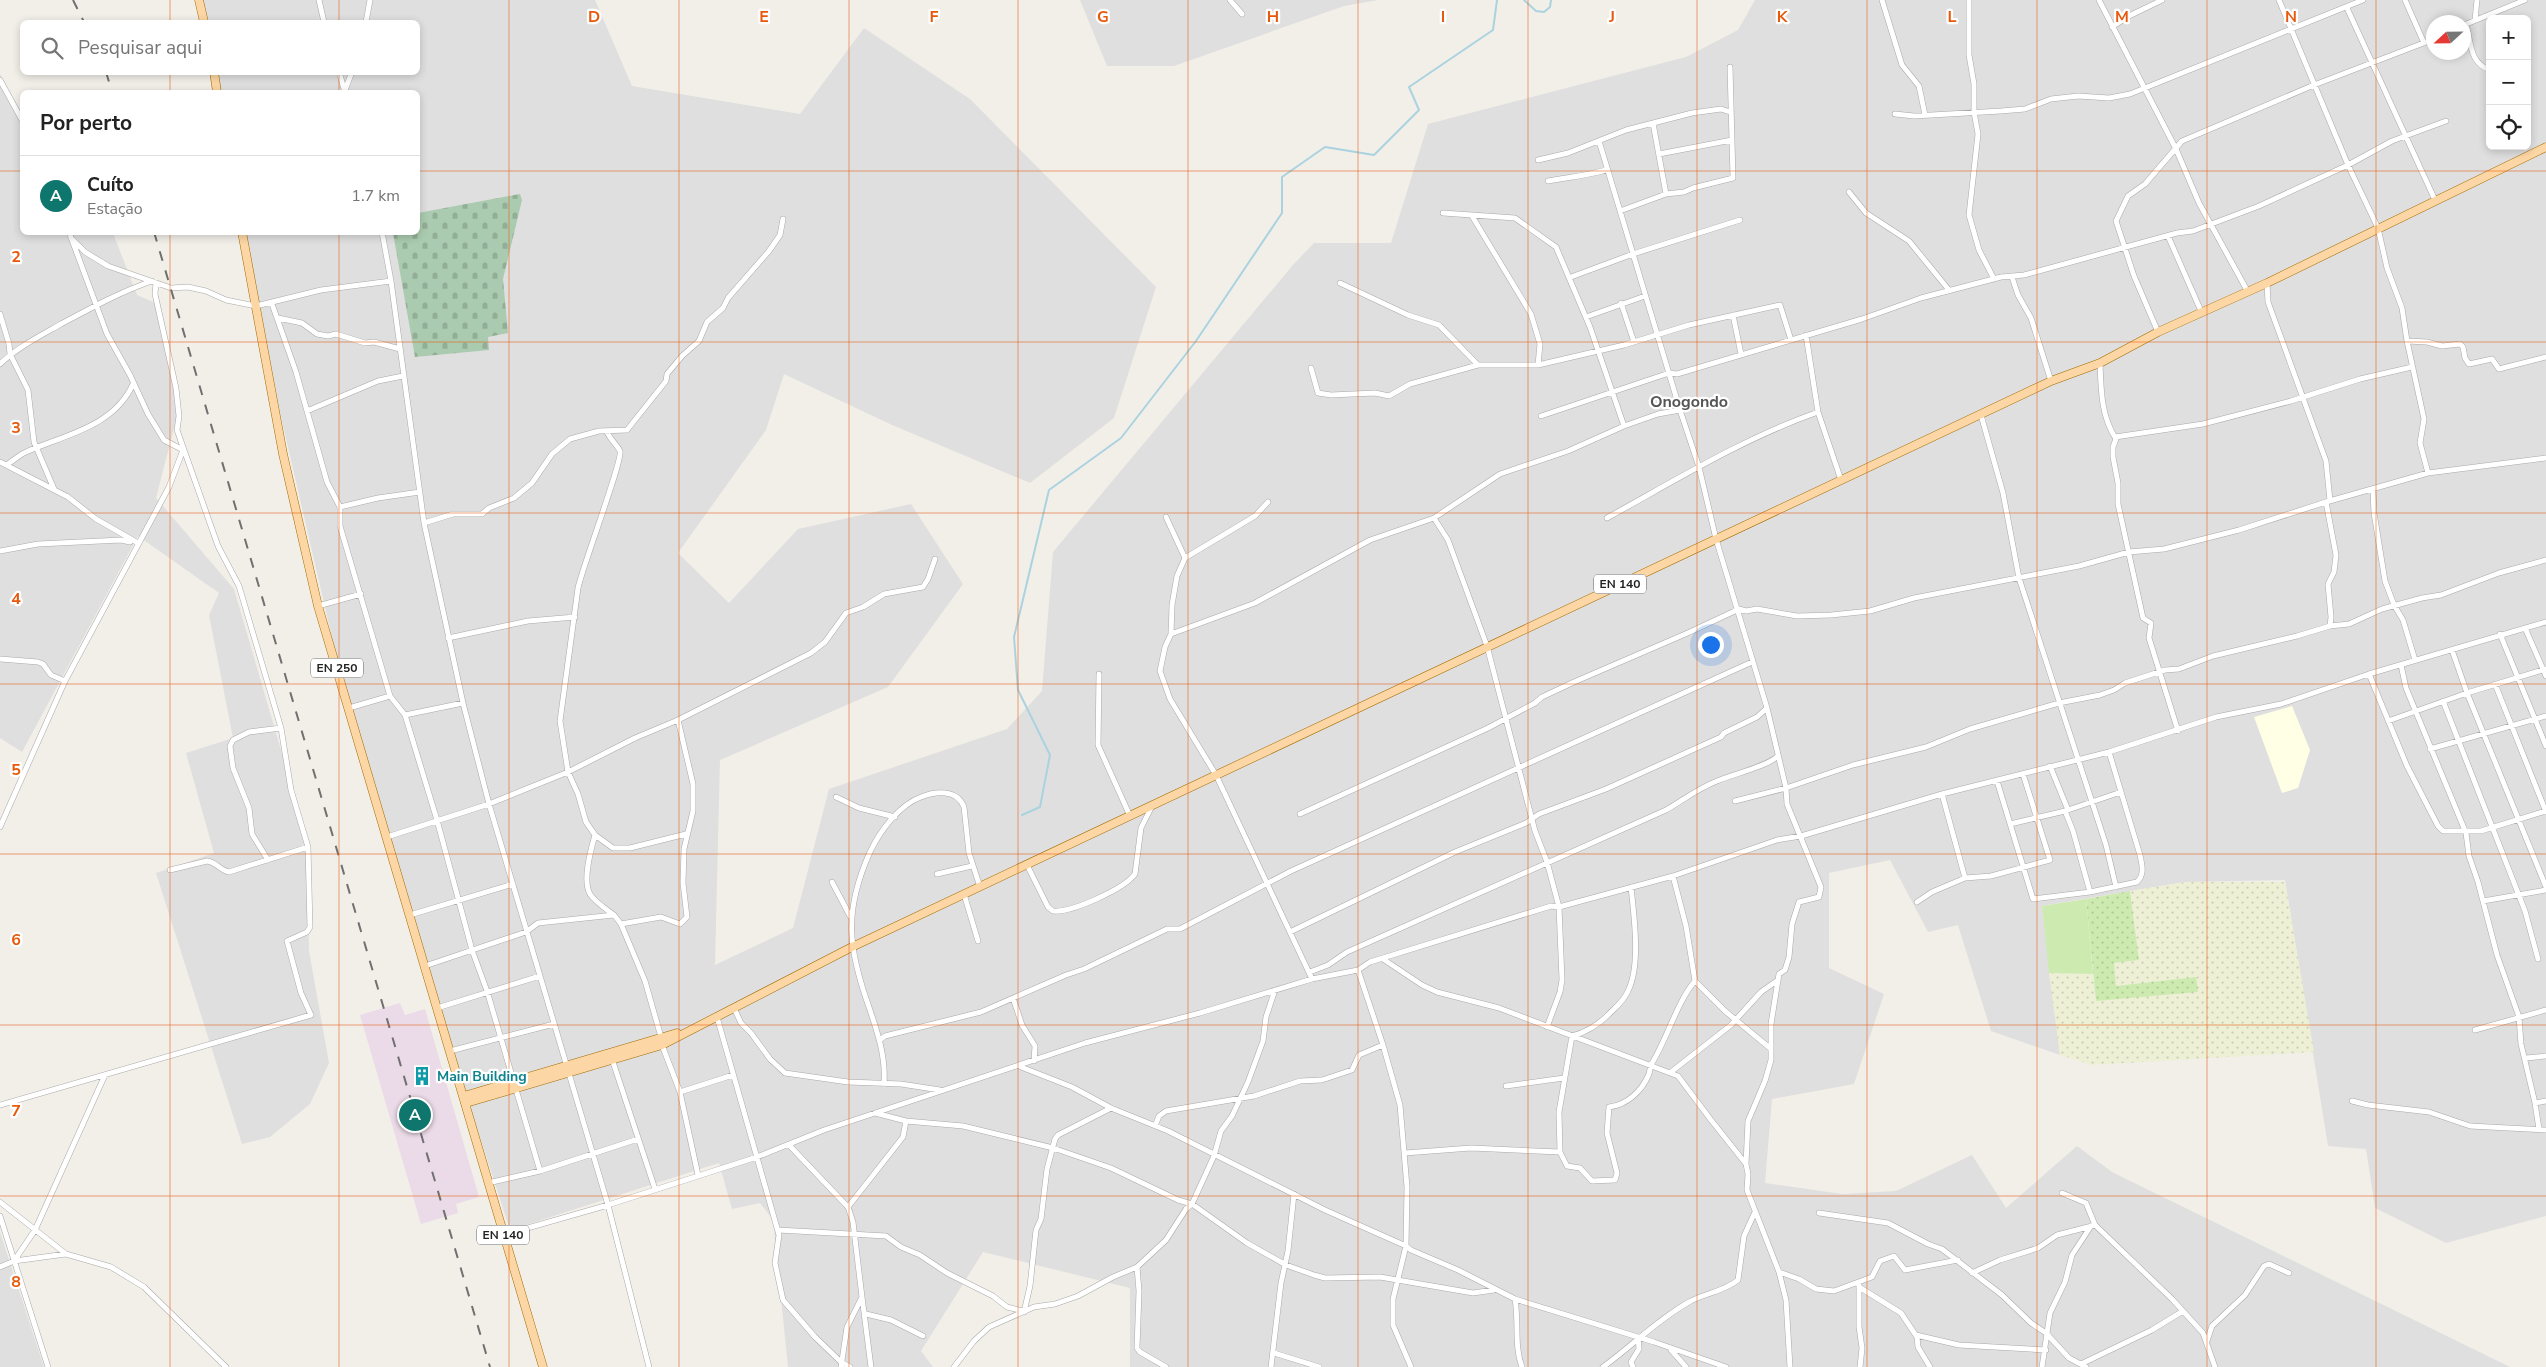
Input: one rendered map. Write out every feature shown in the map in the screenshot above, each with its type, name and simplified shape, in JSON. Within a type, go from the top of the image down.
[{"type":"main road","points":[[199,0],[204,20]]},
{"type":"main road","points":[[214,75],[217,90]]},
{"type":"main road","name":"EN 140","points":[[543,1367],[503,1235],[465,1099],[661,1041],[697,1027],[807,968],[1487,646],[2052,382],[2100,363],[2201,311],[2267,283],[2546,147]]},
{"type":"main road","name":"EN 250","points":[[243,235],[283,454],[318,606],[465,1099]]},
{"type":"street","points":[[319,0],[324,20]]},
{"type":"street","points":[[366,20],[370,0]]},
{"type":"street","points":[[1230,0],[1242,14]]},
{"type":"street","points":[[1882,0],[1902,65],[1919,86],[1925,115]]},
{"type":"street","points":[[1968,0],[1968,36],[1974,84],[1974,112],[1978,134],[1969,215],[1979,250],[1994,279]]},
{"type":"street","points":[[2099,0],[2176,149],[2199,204],[2248,292]]},
{"type":"street","points":[[2112,27],[2129,16],[2162,0]]},
{"type":"street","points":[[2279,0],[2348,165],[2378,228],[2387,268],[2402,308],[2412,367],[2424,419],[2420,443],[2428,473]]},
{"type":"street","points":[[1895,114],[1925,115],[2026,109],[2051,99],[2078,96],[2110,98],[2145,89],[2363,0]]},
{"type":"street","points":[[2158,332],[2124,248],[2116,221],[2128,196],[2145,184],[2182,142],[2314,85],[2424,43],[2405,0]]},
{"type":"street","points":[[2475,20],[2477,0]]},
{"type":"street","points":[[2471,22],[2526,0]]},
{"type":"street","points":[[2347,8],[2435,200]]},
{"type":"street","points":[[2471,52],[2486,68]]},
{"type":"street","points":[[1620,210],[1666,194],[1684,192],[1733,178],[1730,67]]},
{"type":"street","points":[[340,75],[344,90]]},
{"type":"street","points":[[346,90],[351,75]]},
{"type":"street","points":[[0,80],[20,116]]},
{"type":"street","points":[[1538,160],[1568,153],[1653,123],[1692,112],[1721,109],[1730,112]]},
{"type":"street","points":[[1541,416],[1668,374],[1677,374],[1791,340],[1949,290],[1994,279],[2012,277],[2193,231],[2270,201],[2348,165],[2376,149],[2446,121]]},
{"type":"street","points":[[1653,123],[1666,194]]},
{"type":"street","points":[[1659,154],[1732,140]]},
{"type":"street","points":[[1599,141],[1606,170],[1620,210],[1668,374],[1699,467],[1716,540],[1739,608],[1752,662],[1767,708],[1786,788],[1787,804],[1819,879],[1821,893],[1816,899],[1799,902],[1792,924],[1789,957],[1785,970],[1779,974],[1778,980],[1772,1024],[1769,1069],[1748,1121],[1747,1190],[1779,1272],[1786,1300],[1790,1367]]},
{"type":"street","points":[[1548,181],[1576,178],[1606,170]]},
{"type":"street","points":[[1849,192],[1866,213],[1909,241],[1949,290]]},
{"type":"street","points":[[1443,213],[1515,218],[1556,247],[1571,278],[1586,317],[1624,426]]},
{"type":"street","points":[[1472,216],[1531,314],[1540,344],[1538,365]]},
{"type":"street","points":[[424,523],[453,514],[482,514],[489,508],[514,498],[532,484],[552,454],[566,442],[583,434],[627,430],[666,381],[667,374],[682,356],[696,344],[707,322],[723,308],[728,298],[769,251],[780,235],[783,219]]},
{"type":"street","points":[[1571,278],[1633,254],[1740,220]]},
{"type":"street","points":[[70,235],[77,246],[96,261],[171,288],[188,287],[206,291],[226,300],[256,306],[272,304],[321,290],[391,281]]},
{"type":"street","points":[[70,235],[90,286],[95,306],[133,384],[164,440],[183,450]]},
{"type":"street","points":[[383,235],[391,281],[424,523],[463,703],[512,884],[608,1205],[649,1367]]},
{"type":"street","points":[[2168,236],[2201,311]]},
{"type":"street","points":[[2012,277],[2018,295],[2031,318],[2052,382]]},
{"type":"street","points":[[0,364],[10,354],[95,306],[127,289],[154,282]]},
{"type":"street","points":[[0,1105],[311,1015],[301,993],[287,941],[307,932],[310,927],[308,847],[291,790],[281,728],[239,586],[218,546],[177,430],[179,416],[176,388],[154,282]]},
{"type":"street","points":[[1340,283],[1408,315],[1439,325],[1478,365]]},
{"type":"street","points":[[2267,283],[2268,302],[2304,396],[2326,461],[2328,501],[2336,555],[2334,572],[2328,584],[2330,626]]},
{"type":"street","points":[[1586,317],[1645,296]]},
{"type":"street","points":[[1621,303],[1634,342]]},
{"type":"street","points":[[272,304],[278,318],[327,482],[340,507],[340,526],[390,696],[405,714],[437,820],[472,950],[487,991],[540,1171]]},
{"type":"street","points":[[1311,368],[1318,393],[1331,395],[1375,393],[1388,396],[1410,384],[1478,365],[1538,365],[1634,342],[1656,334],[1780,305],[1791,340]]},
{"type":"street","points":[[0,314],[10,354],[28,390],[32,429],[54,489]]},
{"type":"street","points":[[1733,315],[1741,354]]},
{"type":"street","points":[[278,318],[302,324],[317,334],[336,334],[365,343],[374,342],[400,349]]},
{"type":"street","points":[[1806,335],[1818,412],[1842,480]]},
{"type":"street","points":[[2407,341],[2427,342],[2442,346],[2460,344],[2463,347],[2468,364],[2492,359],[2499,369],[2546,357]]},
{"type":"street","points":[[2100,363],[2102,403],[2106,423],[2115,437],[2113,457],[2118,483],[2116,495],[2144,618],[2151,623],[2149,638],[2155,653],[2158,672],[2169,699],[2178,731]]},
{"type":"street","points":[[2115,437],[2203,424],[2291,401],[2360,379],[2412,367]]},
{"type":"street","points":[[307,412],[378,381],[403,376]]},
{"type":"street","points":[[6,465],[24,453],[84,430],[102,419],[121,404],[133,384]]},
{"type":"street","points":[[1171,634],[1255,604],[1370,540],[1434,518],[1500,474],[1568,451],[1624,426],[1658,414],[1680,410]]},
{"type":"street","points":[[1607,518],[1699,467],[1786,423],[1818,412]]},
{"type":"street","points":[[1981,415],[2003,493],[2019,578],[2092,802],[2116,887]]},
{"type":"street","points":[[607,432],[620,452],[620,458],[610,495],[582,568],[560,721],[568,772],[578,794],[586,822],[595,835],[608,847],[621,849],[638,847],[686,834]]},
{"type":"street","points":[[0,827],[65,682],[169,487],[183,450]]},
{"type":"street","points":[[1300,814],[1488,728],[1574,682],[1690,632],[1739,608],[1746,611],[1758,609],[1797,616],[1870,611],[1914,598],[2079,566],[2129,552],[2164,549],[2239,530],[2328,501],[2428,473],[2546,458]]},
{"type":"street","points":[[0,462],[54,489],[138,543]]},
{"type":"street","points":[[2373,489],[2374,513],[2385,581],[2394,605],[2403,620],[2415,660]]},
{"type":"street","points":[[340,507],[420,492]]},
{"type":"street","points":[[1268,502],[1255,516],[1185,558],[1176,576],[1177,585],[1173,596],[1171,634],[1162,657],[1160,671],[1163,682],[1189,733],[1216,775],[1312,979]]},
{"type":"street","points":[[1166,517],[1185,558]]},
{"type":"street","points":[[1434,518],[1448,540],[1487,646],[1507,717],[1535,831],[1547,862],[1559,908],[1562,980],[1560,992],[1547,1027]]},
{"type":"street","points":[[0,550],[38,544],[122,540],[138,543]]},
{"type":"street","points":[[387,837],[489,804],[568,772],[634,738],[678,720],[820,648],[846,613],[863,607],[884,594],[923,587],[935,559]]},
{"type":"street","points":[[1735,801],[1786,788],[1853,765],[1926,747],[1970,729],[2059,703],[2114,690],[2125,683],[2158,672],[2179,669],[2213,656],[2330,626],[2349,624],[2394,605],[2422,598],[2436,597],[2500,572],[2546,560]]},
{"type":"street","points":[[318,606],[361,594]]},
{"type":"street","points":[[448,638],[536,620],[575,617]]},
{"type":"street","points":[[503,1235],[608,1205],[757,1157],[874,1113],[1085,1044],[1312,979],[1358,970],[1370,962],[1551,906],[1559,908],[1673,876],[1777,840],[1801,836],[1942,794],[2108,752],[2178,731],[2216,717],[2281,704],[2369,674],[2546,622]]},
{"type":"street","points":[[2525,628],[2546,676]]},
{"type":"street","points":[[2500,634],[2546,746]]},
{"type":"street","points":[[2452,650],[2483,733],[2546,889],[2483,901]]},
{"type":"street","points":[[0,660],[38,662],[43,664],[51,675],[65,682]]},
{"type":"street","points":[[880,1040],[885,1036],[958,1019],[1084,969],[1167,929],[1180,929],[1266,884],[1388,826],[1752,662]]},
{"type":"street","points":[[2401,665],[2406,688],[2466,833],[2469,856],[2483,901],[2496,955],[2519,1017],[2521,1044],[2526,1058],[2539,1130]]},
{"type":"street","points":[[2388,720],[2467,692],[2545,670]]},
{"type":"street","points":[[1100,674],[1098,745],[1130,816]]},
{"type":"street","points":[[2369,674],[2407,766],[2438,826],[2443,831],[2466,833],[2519,821],[2546,811],[2495,684]]},
{"type":"street","points":[[348,708],[390,696]]},
{"type":"street","points":[[2443,701],[2457,741],[2519,895],[2538,959]]},
{"type":"street","points":[[405,714],[463,703]]},
{"type":"street","points":[[1290,932],[1455,852],[1533,819],[1539,814],[1606,789],[1721,737],[1724,733],[1757,717],[1767,708]]},
{"type":"street","points":[[2430,749],[2546,716]]},
{"type":"street","points":[[622,924],[660,917],[671,920],[676,924],[685,921],[687,917],[683,866],[686,834],[693,811],[693,784],[678,720]]},
{"type":"street","points":[[268,860],[252,834],[249,808],[232,768],[230,746],[233,740],[249,732],[281,728]]},
{"type":"street","points":[[1996,781],[2022,868],[2034,899],[2090,892],[2137,882],[2141,879],[2143,869],[2108,752]]},
{"type":"street","points":[[1310,972],[1328,965],[1347,952],[1666,810],[1707,786],[1746,769],[1767,764],[1778,756]]},
{"type":"street","points":[[2050,766],[2073,831],[2090,892]]},
{"type":"street","points":[[1917,902],[1932,892],[1965,878],[1991,876],[2050,860],[2023,774]]},
{"type":"street","points":[[884,1084],[878,1031],[852,947],[851,917],[868,857],[880,834],[909,804],[922,797],[943,792],[951,794],[962,802],[964,807],[972,866],[980,887]]},
{"type":"street","points":[[2010,824],[2066,811],[2121,792]]},
{"type":"street","points":[[1942,794],[1965,878]]},
{"type":"street","points":[[836,796],[859,808],[895,817]]},
{"type":"street","points":[[1027,865],[1048,907],[1052,911],[1068,909],[1113,890],[1130,880],[1135,874],[1142,828],[1152,806]]},
{"type":"street","points":[[595,835],[589,855],[588,888],[590,894],[622,924],[645,981],[661,1041],[680,1092],[698,1175]]},
{"type":"street","points":[[170,870],[207,861],[213,862],[224,871],[229,872],[308,847]]},
{"type":"street","points":[[937,874],[972,866]]},
{"type":"street","points":[[1673,876],[1686,926],[1695,981],[1771,1049]]},
{"type":"street","points":[[832,882],[851,917]]},
{"type":"street","points":[[410,915],[512,884]]},
{"type":"street","points":[[1572,1036],[1586,1032],[1602,1022],[1628,991],[1634,959],[1631,887]]},
{"type":"street","points":[[964,894],[978,942]]},
{"type":"street","points":[[425,966],[526,932],[538,923],[614,915]]},
{"type":"street","points":[[1383,959],[1422,985],[1437,992],[1499,1008],[1671,1072],[1683,1082],[1746,1164]]},
{"type":"street","points":[[1358,970],[1383,1045],[1400,1105],[1405,1153],[1406,1246],[1393,1299],[1392,1325],[1411,1367]]},
{"type":"street","points":[[437,1008],[540,976]]},
{"type":"street","points":[[1671,1072],[1681,1066],[1706,1043],[1713,1040],[1761,992],[1778,980]]},
{"type":"street","points":[[1572,1036],[1559,1112],[1560,1152],[1567,1166],[1580,1168],[1592,1181],[1615,1180],[1617,1172],[1607,1125],[1609,1107],[1624,1104],[1644,1082],[1651,1064],[1664,1044],[1685,993],[1695,981]]},
{"type":"street","points":[[954,1367],[983,1332],[1034,1307],[1071,1299],[1137,1267],[1166,1240],[1186,1208],[1192,1204],[1214,1156],[1221,1131],[1241,1098],[1263,1041],[1266,1017],[1275,990]]},
{"type":"street","points":[[1013,998],[1022,1025],[1035,1046],[1034,1061]]},
{"type":"street","points":[[734,1008],[742,1023],[751,1032],[770,1059],[785,1073],[848,1082],[941,1090]]},
{"type":"street","points":[[2475,1030],[2546,1010]]},
{"type":"street","points":[[717,1017],[778,1230],[775,1263],[783,1300],[841,1365],[850,1367]]},
{"type":"street","points":[[450,1051],[554,1024]]},
{"type":"street","points":[[878,1031],[885,1036]]},
{"type":"street","points":[[1155,1126],[1162,1112],[1254,1096],[1300,1081],[1322,1080],[1352,1070],[1359,1055],[1383,1045]]},
{"type":"street","points":[[612,1056],[655,1189]]},
{"type":"street","points":[[2526,1058],[2546,1056]]},
{"type":"street","points":[[1020,1066],[1072,1087],[1111,1108],[1155,1126],[1515,1299],[1667,1346],[1726,1367]]},
{"type":"street","points":[[14,1261],[35,1230],[105,1075]]},
{"type":"street","points":[[680,1092],[733,1075]]},
{"type":"street","points":[[1506,1086],[1564,1078]]},
{"type":"street","points":[[2352,1101],[2368,1105],[2429,1112],[2470,1126],[2546,1130]]},
{"type":"street","points":[[2535,1103],[2546,1101]]},
{"type":"street","points":[[1024,1312],[1030,1286],[1036,1230],[1041,1219],[1044,1187],[1058,1135],[1111,1108]]},
{"type":"street","points":[[874,1113],[906,1121],[963,1126],[1053,1148],[1111,1168],[1178,1200],[1192,1204],[1227,1230],[1286,1265],[1325,1278],[1366,1276],[1465,1292],[1499,1291]]},
{"type":"street","points":[[848,1207],[903,1137],[906,1121]]},
{"type":"street","points":[[488,1183],[540,1171],[638,1139]]},
{"type":"street","points":[[788,1145],[848,1207],[855,1234],[871,1367]]},
{"type":"street","points":[[1405,1153],[1470,1148],[1560,1152]]},
{"type":"street","points":[[2062,1193],[2086,1203],[2093,1226],[2183,1310],[2203,1333],[2215,1367]]},
{"type":"street","points":[[1271,1367],[1294,1194]]},
{"type":"street","points":[[0,1202],[66,1254],[112,1267],[144,1286],[226,1367]]},
{"type":"street","points":[[1603,1367],[1625,1351],[1638,1337],[1689,1302],[1722,1290],[1738,1280],[1744,1236],[1755,1212]]},
{"type":"street","points":[[1819,1213],[1897,1226],[1920,1241],[1942,1249],[2002,1295],[2031,1323],[2046,1333],[2069,1358],[2083,1366],[2152,1330],[2183,1310]]},
{"type":"street","points":[[0,1216],[48,1367]]},
{"type":"street","points":[[1972,1273],[2000,1260],[2038,1248],[2057,1235],[2093,1226]]},
{"type":"street","points":[[2042,1367],[2050,1313],[2065,1282],[2071,1258],[2093,1226]]},
{"type":"street","points":[[778,1230],[886,1236],[901,1247],[920,1255],[948,1273],[988,1293],[1007,1307],[1024,1312]]},
{"type":"street","points":[[0,1267],[14,1261],[66,1254]]},
{"type":"street","points":[[1779,1272],[1825,1292],[1859,1285],[1875,1273],[1880,1261],[1894,1256],[1905,1270],[1958,1260]]},
{"type":"street","points":[[2207,1342],[2212,1326],[2245,1294],[2264,1266],[2269,1264],[2289,1273]]},
{"type":"street","points":[[1137,1267],[1139,1291],[1137,1348],[1140,1352],[1166,1367]]},
{"type":"street","points":[[1859,1285],[1900,1311],[1916,1335],[1918,1347],[1930,1367]]},
{"type":"street","points":[[1859,1285],[1858,1327],[1862,1348],[1860,1367]]},
{"type":"street","points":[[841,1365],[847,1327],[862,1297]]},
{"type":"street","points":[[1515,1299],[1519,1329],[1518,1350],[1522,1367]]},
{"type":"street","points":[[866,1314],[891,1320],[923,1336]]},
{"type":"street","points":[[1916,1335],[1959,1345],[2046,1350]]},
{"type":"street","points":[[1633,1367],[1631,1362],[1639,1348],[1638,1337]]},
{"type":"street","points":[[1667,1346],[1686,1367]]},
{"type":"street","points":[[1274,1352],[1319,1367]]},
{"type":"shaded area","points":[[202,0],[595,0],[632,86],[800,114],[864,28],[970,99],[1156,287],[1114,418],[1030,483],[892,425],[784,374],[766,430],[678,553],[729,603],[798,529],[911,504],[963,584],[888,687],[720,760],[715,965],[793,928],[829,789],[1007,729],[1042,691],[1053,552],[1293,265],[1314,243],[1391,243],[1428,124],[1686,57],[1738,30],[1755,0],[2546,0],[2546,1216],[2446,1243],[2375,1208],[2366,1149],[2328,1146],[2285,880],[2185,882],[2042,906],[2060,1055],[1991,1031],[1958,925],[1928,932],[1890,860],[1829,873],[1829,968],[1884,994],[1854,1084],[1772,1099],[1765,1183],[1842,1194],[1896,1191],[1972,1155],[2006,1208],[2077,1146],[2112,1172],[2510,1367],[1130,1367],[1130,1288],[983,1252],[921,1351],[933,1367],[788,1367],[773,1220],[760,1203],[732,1209],[719,1163],[510,1230],[464,1088],[337,659],[281,417],[246,235],[420,235],[420,90],[220,90],[216,75],[420,75],[420,20],[207,20]]},
{"type":"shaded area","points":[[1080,0],[1378,0],[1344,6],[1174,66],[1107,66]]},
{"type":"shaded area","points":[[0,74],[20,110],[20,235],[114,235],[137,295],[160,305],[180,405],[156,498],[234,589],[307,839],[309,951],[329,1063],[310,1104],[270,1137],[242,1144],[156,873],[214,853],[186,753],[233,738],[209,615],[219,593],[138,536],[22,752],[0,738]]},
{"type":"shaded area","points":[[2292,706],[2310,750],[2298,788],[2282,793],[2254,717]]},
{"type":"shaded area","points":[[2185,882],[2285,882],[2314,1052],[2092,1065],[2060,1055],[2049,973],[2093,974],[2096,1000],[2196,977],[2116,986],[2114,963],[2139,960],[2130,891]]},
{"type":"shaded area","points":[[400,1003],[405,1015],[425,1009],[479,1197],[456,1204],[458,1213],[421,1224],[360,1015]]},
{"type":"shaded area","points":[[0,1232],[12,1269],[44,1367],[0,1367]]},
{"type":"green space","points":[[520,194],[522,200],[503,279],[508,333],[488,337],[489,350],[415,357],[393,235],[420,235],[420,213]]},
{"type":"green space","points":[[2130,891],[2139,960],[2114,963],[2116,986],[2196,977],[2198,992],[2096,1001],[2086,899]]},
{"type":"green space","points":[[2086,899],[2093,974],[2049,973],[2042,906]]},
{"type":"waterway","points":[[1022,815],[1040,807],[1050,755],[1018,690],[1014,637],[1049,490],[1121,438],[1196,341],[1282,213],[1282,177],[1325,147],[1374,155],[1419,110],[1409,87],[1493,30],[1497,0]]},
{"type":"waterway","points":[[1524,0],[1536,11],[1544,12],[1550,7],[1551,0]]},
{"type":"railway","points":[[73,0],[83,20]]},
{"type":"railway","points":[[107,75],[111,90]]},
{"type":"railway","points":[[155,235],[490,1367]]},
{"type":"place","name":"Main Building","points":[[422,1076]]},
{"type":"place","name":"Cuíto","points":[[415,1115]]},
{"type":"district","name":"Onogondo","points":[[1689,402]]}]
